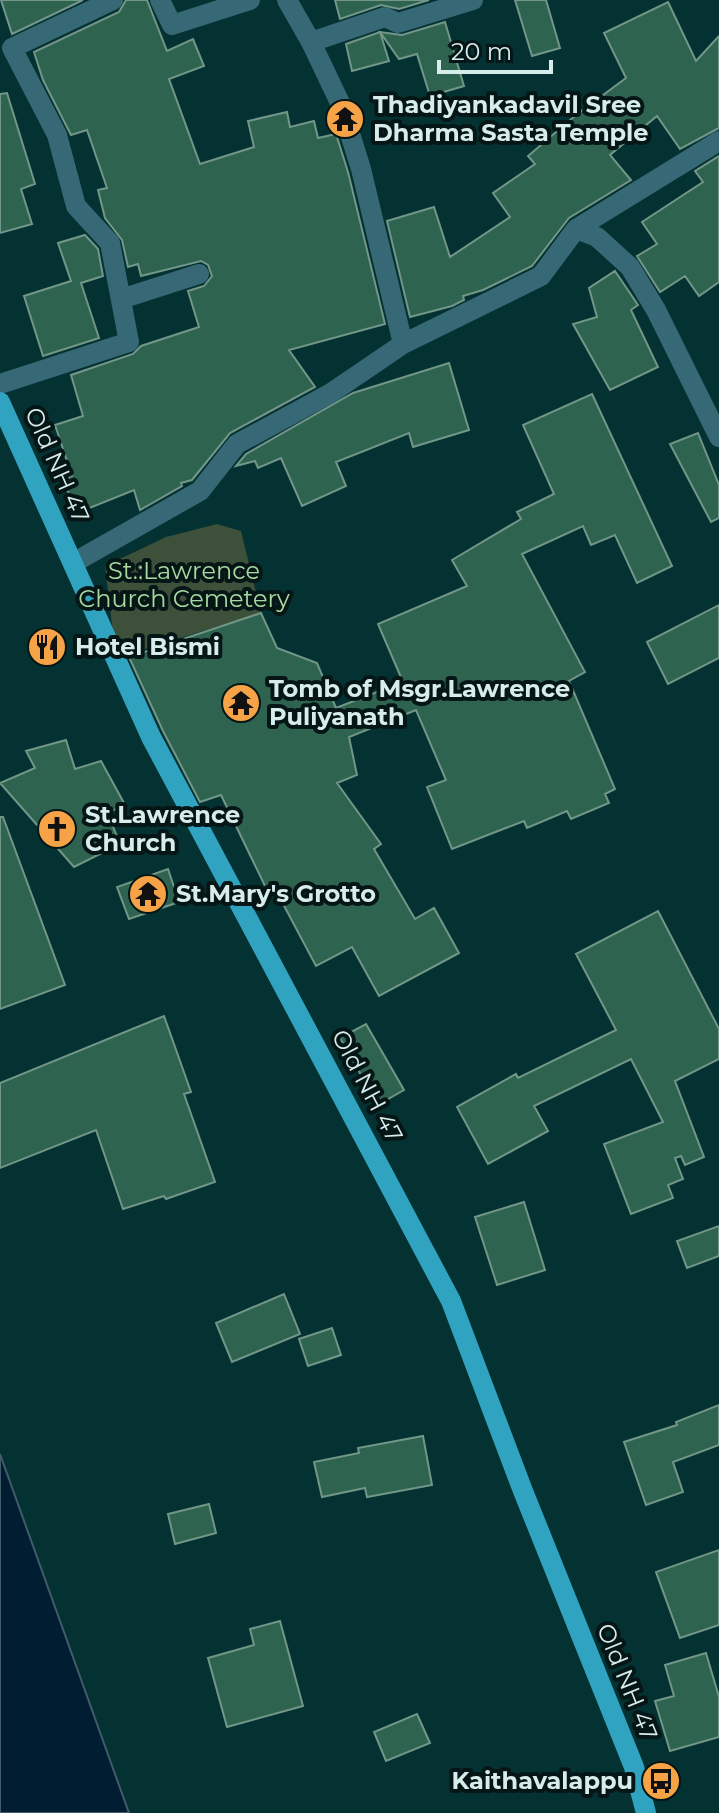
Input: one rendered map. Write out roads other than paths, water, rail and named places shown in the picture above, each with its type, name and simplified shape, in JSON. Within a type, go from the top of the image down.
[{"type":"main road","name":"Old NH 47","points":[[0,402],[151,737],[451,1301],[523,1491],[634,1767],[646,1813]]},
{"type":"street","points":[[0,384],[129,342],[110,243],[76,206],[57,135],[6,51],[113,0]]},
{"type":"street","points":[[160,0],[172,25],[250,0]]},
{"type":"street","points":[[287,0],[341,105],[361,169],[403,344]]},
{"type":"street","points":[[311,42],[385,17],[398,23],[473,0]]},
{"type":"street","points":[[73,563],[200,491],[237,444],[331,393],[403,344],[541,276],[576,229],[719,141]]},
{"type":"street","points":[[576,229],[597,237],[630,267],[656,310],[719,437]]},
{"type":"street","points":[[121,299],[199,274]]},
{"type":"water","points":[[0,1454],[129,1813],[0,1813]]},
{"type":"place","name":"Thadiyankadavil Sree Dharma Sasta Temple","points":[[345,119]]},
{"type":"place","name":"Hotel Bismi","points":[[47,647]]},
{"type":"place","name":"Tomb of Msgr.Lawrence Puliyanath","points":[[241,703]]},
{"type":"place","name":"St.Lawrence Church","points":[[57,829]]},
{"type":"place","name":"St.Mary's Grotto","points":[[148,894]]},
{"type":"place","name":"Kaithavalappu","points":[[661,1781]]},
{"type":"park label","name":"St.:Lawrence Church Cemetery","points":[[184,585]]}]
